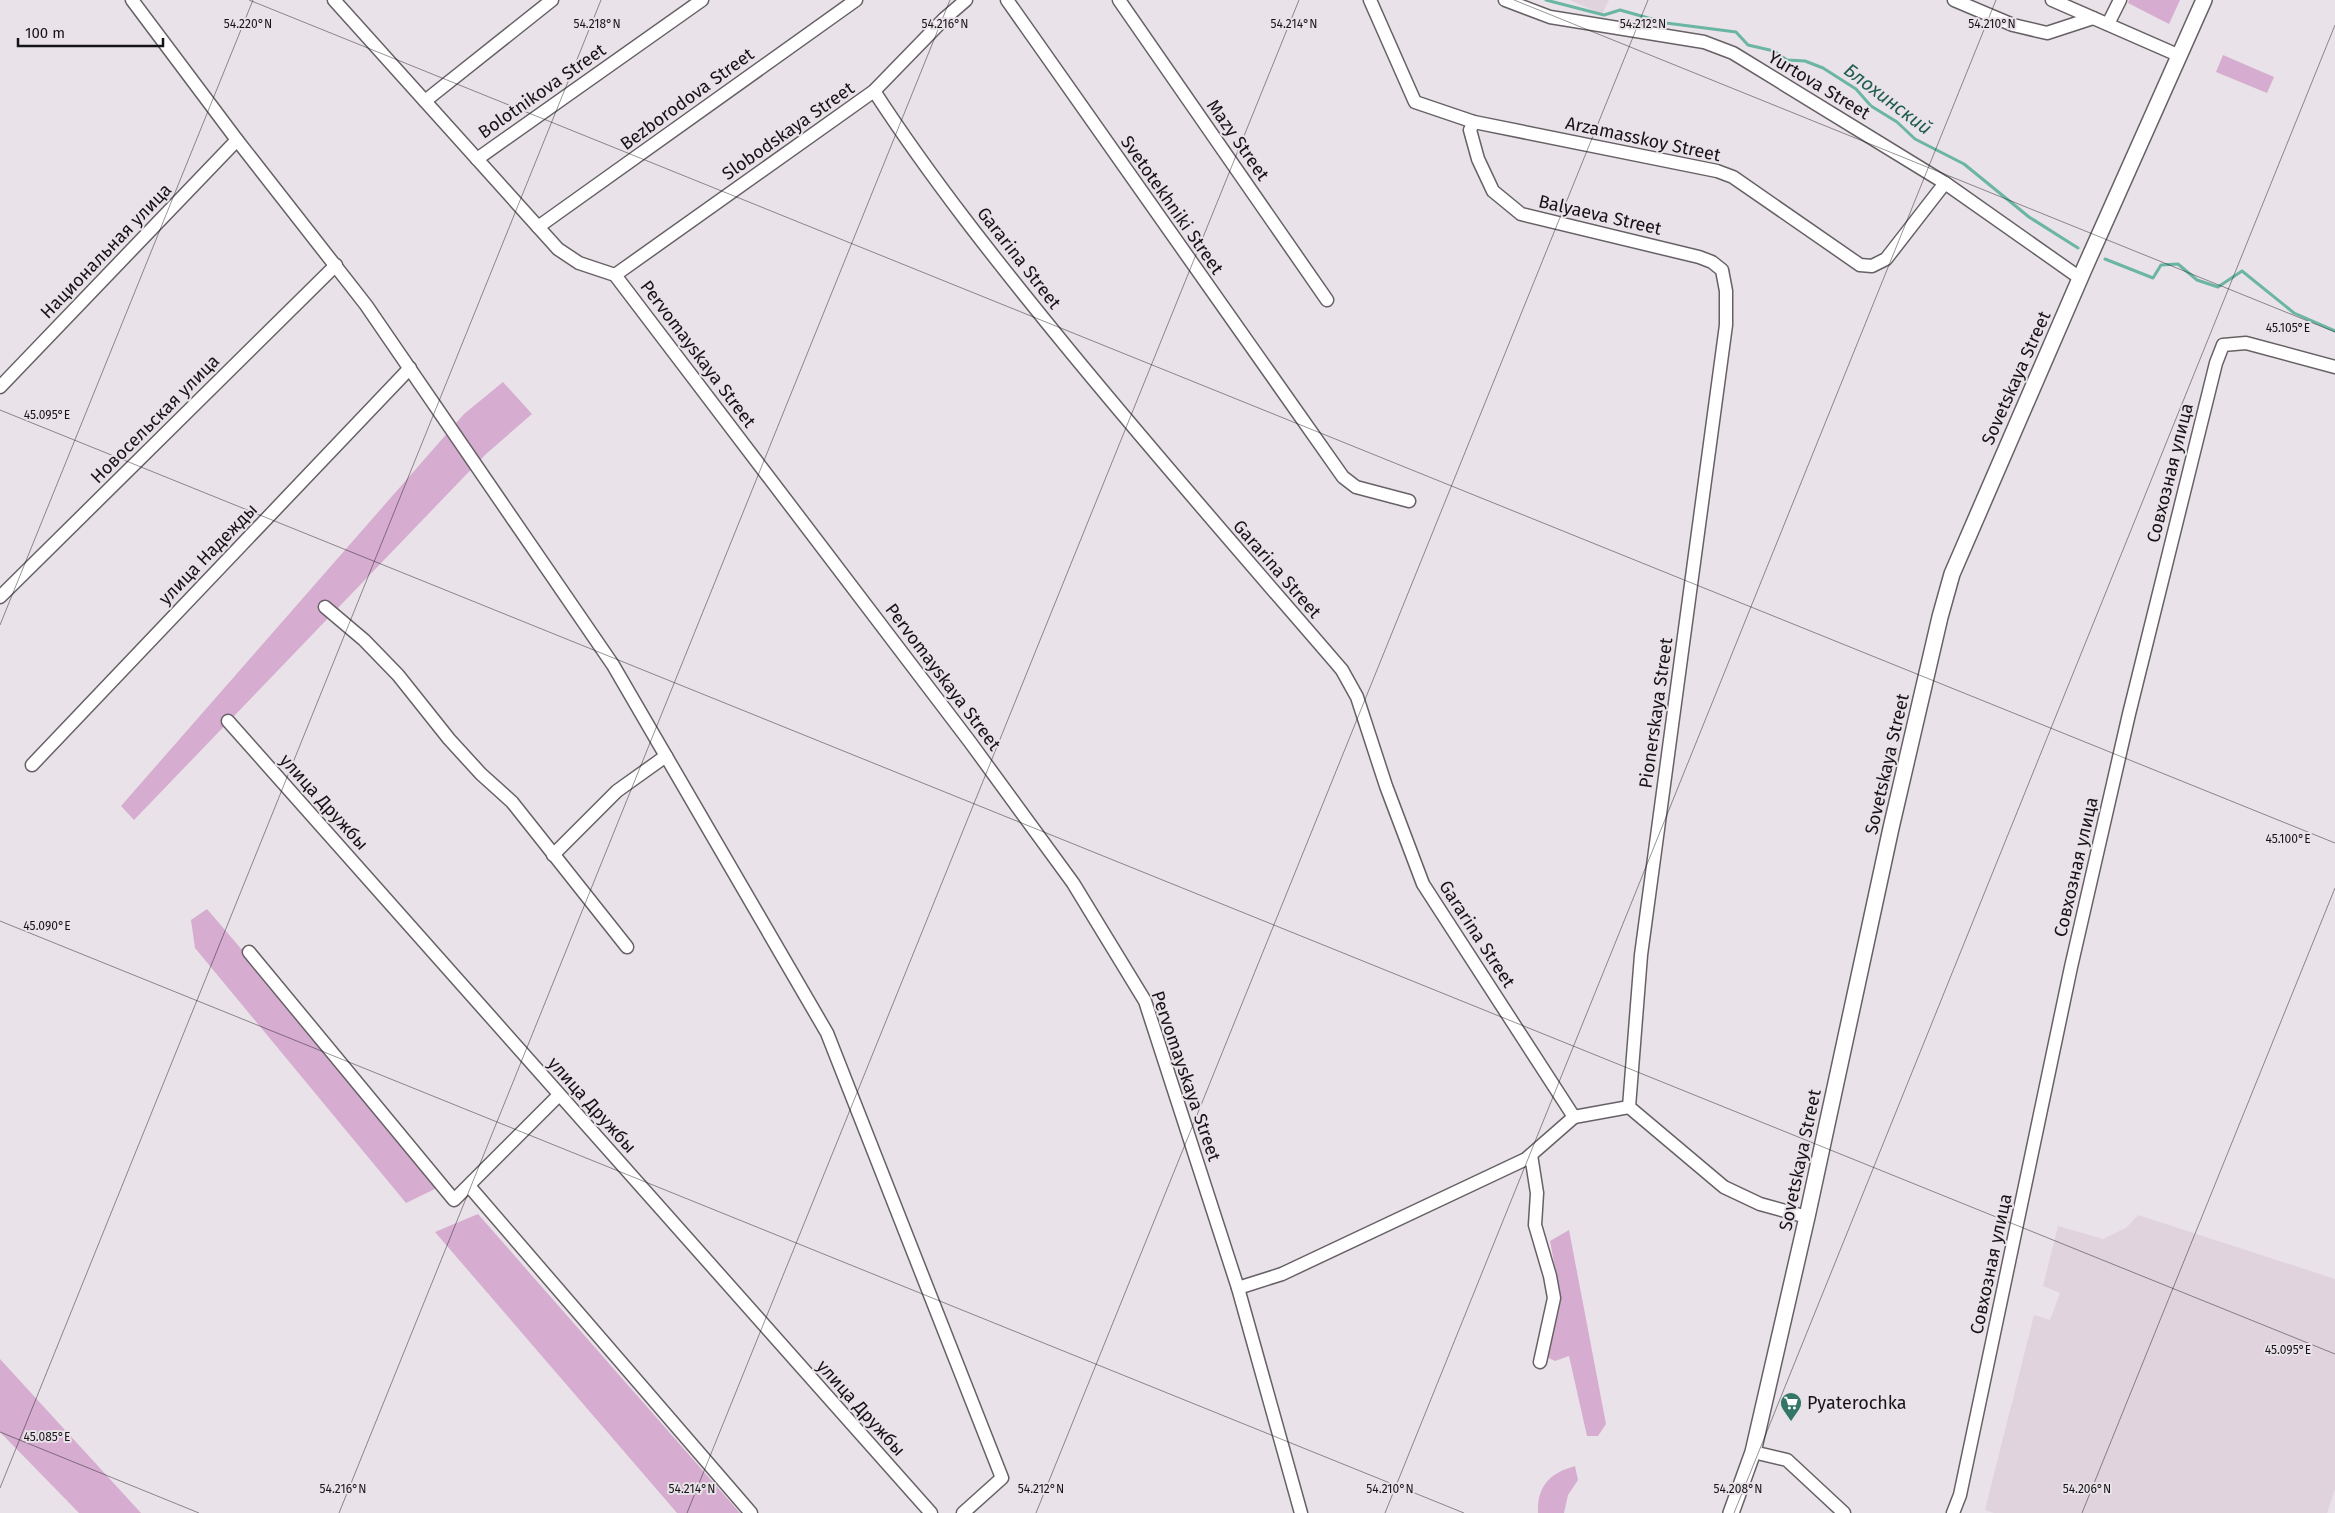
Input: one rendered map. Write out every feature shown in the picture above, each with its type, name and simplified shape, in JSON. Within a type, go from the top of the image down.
[{"type":"main road","name":"Sovetskaya Street","points":[[1731,1513],[1753,1452],[1807,1217],[1891,828],[1940,617],[1952,574],[2080,278],[2204,0]]},
{"type":"street","points":[[132,0],[237,140],[366,305],[613,665],[827,1033],[1002,1478],[963,1513]]},
{"type":"street","name":"Pervomayskaya Street","points":[[334,0],[558,249],[579,263],[616,275],[970,742],[1073,883],[1124,964],[1144,1001],[1238,1288],[1301,1513]]},
{"type":"street","points":[[425,101],[552,0]]},
{"type":"street","name":"Bolotnikova Street","points":[[477,159],[702,0]]},
{"type":"street","name":"Bezborodova Street","points":[[538,227],[856,0]]},
{"type":"street","name":"Slobodskaya Street","points":[[616,275],[874,91],[944,19],[966,0]]},
{"type":"street","name":"Svetotekhniki Street","points":[[1007,0],[1343,477],[1356,487],[1409,501]]},
{"type":"street","name":"Mazy Street","points":[[1119,0],[1327,300]]},
{"type":"street","name":"Arzamasskoy Street","points":[[1370,0],[1414,102],[1474,122],[1717,171],[1733,177],[1860,265],[1872,266],[1886,259],[1946,184]]},
{"type":"street","name":"Yurtova Street","points":[[1506,0],[1550,17],[1704,42],[1733,54],[1946,184],[2080,278]]},
{"type":"street","points":[[1954,0],[2013,25],[2047,33],[2093,18]]},
{"type":"street","points":[[2052,0],[2180,56]]},
{"type":"street","points":[[2108,24],[2120,0]]},
{"type":"street","name":"Gararina Street","points":[[874,91],[907,141],[1000,265],[1163,465],[1342,670],[1357,697],[1386,786],[1423,884],[1574,1117]]},
{"type":"street","name":"Balyaeva Street","points":[[1474,122],[1470,130],[1478,159],[1493,191],[1521,214],[1699,257],[1712,262],[1722,270],[1726,290],[1726,325]]},
{"type":"street","name":"Национальная улица","points":[[0,386],[237,140]]},
{"type":"street","name":"Новосельская улица","points":[[0,597],[336,265]]},
{"type":"street","name":"Pionerskaya Street","points":[[1630,1107],[1641,956],[1726,325]]},
{"type":"street","name":"Совхозная улица","points":[[1953,1513],[1960,1495],[2073,958],[2129,714],[2216,363],[2223,345],[2246,343],[2335,367]]},
{"type":"street","name":"улица Надежды","points":[[32,765],[410,368]]},
{"type":"street","points":[[325,607],[364,640],[398,675],[461,752],[481,774],[512,802],[553,856],[627,946]]},
{"type":"street","name":"улица Дружбы","points":[[228,721],[931,1513]]},
{"type":"street","points":[[553,856],[617,791],[666,756]]},
{"type":"street","points":[[249,952],[454,1200],[559,1095]]},
{"type":"street","points":[[1238,1288],[1282,1274],[1531,1155],[1574,1117],[1630,1107],[1724,1187],[1760,1204],[1807,1217]]},
{"type":"street","points":[[1531,1155],[1537,1193],[1535,1225],[1550,1276],[1554,1298],[1540,1362]]},
{"type":"street","points":[[469,1186],[751,1513]]},
{"type":"street","points":[[1753,1452],[1787,1460],[1844,1513]]},
{"type":"shaded area","points":[[1570,0],[1609,0],[1602,14]]},
{"type":"shaded area","points":[[2129,0],[2180,0],[2169,24],[2128,3]]},
{"type":"shaded area","points":[[2223,55],[2274,77],[2267,93],[2216,72]]},
{"type":"shaded area","points":[[503,382],[532,414],[486,454],[134,820],[121,806],[464,414]]},
{"type":"shaded area","points":[[207,909],[443,1185],[406,1203],[195,948],[191,920]]},
{"type":"shaded area","points":[[478,1214],[740,1513],[677,1513],[435,1232]]},
{"type":"shaded area","points":[[2138,1215],[2335,1279],[2335,1489],[2327,1513],[1994,1513],[1985,1510],[2034,1315],[2050,1320],[2060,1293],[2043,1286],[2058,1226],[2103,1239],[2126,1228]]},
{"type":"shaded area","points":[[1569,1230],[1606,1424],[1598,1436],[1587,1436],[1569,1356],[1555,1361],[1547,1357],[1560,1294],[1550,1241]]},
{"type":"shaded area","points":[[0,1359],[141,1513],[79,1513],[0,1432]]},
{"type":"shaded area","points":[[1575,1466],[1578,1480],[1568,1495],[1564,1513],[1538,1513],[1540,1495],[1547,1482],[1559,1472]]},
{"type":"waterway","name":"Блохинский","points":[[1546,0],[1604,15],[1620,10],[1666,23],[1736,32],[1748,45],[1774,51],[1787,60],[1805,61],[1823,68],[1856,89],[1871,106],[1897,122],[1915,139],[1964,164],[2029,217],[2078,248]]},
{"type":"waterway","name":"Блохинский","points":[[2105,259],[2153,278],[2161,265],[2178,264],[2197,280],[2218,287],[2242,271],[2294,313],[2335,331]]},
{"type":"place","name":"Pyaterochka","points":[[1791,1422]]}]
